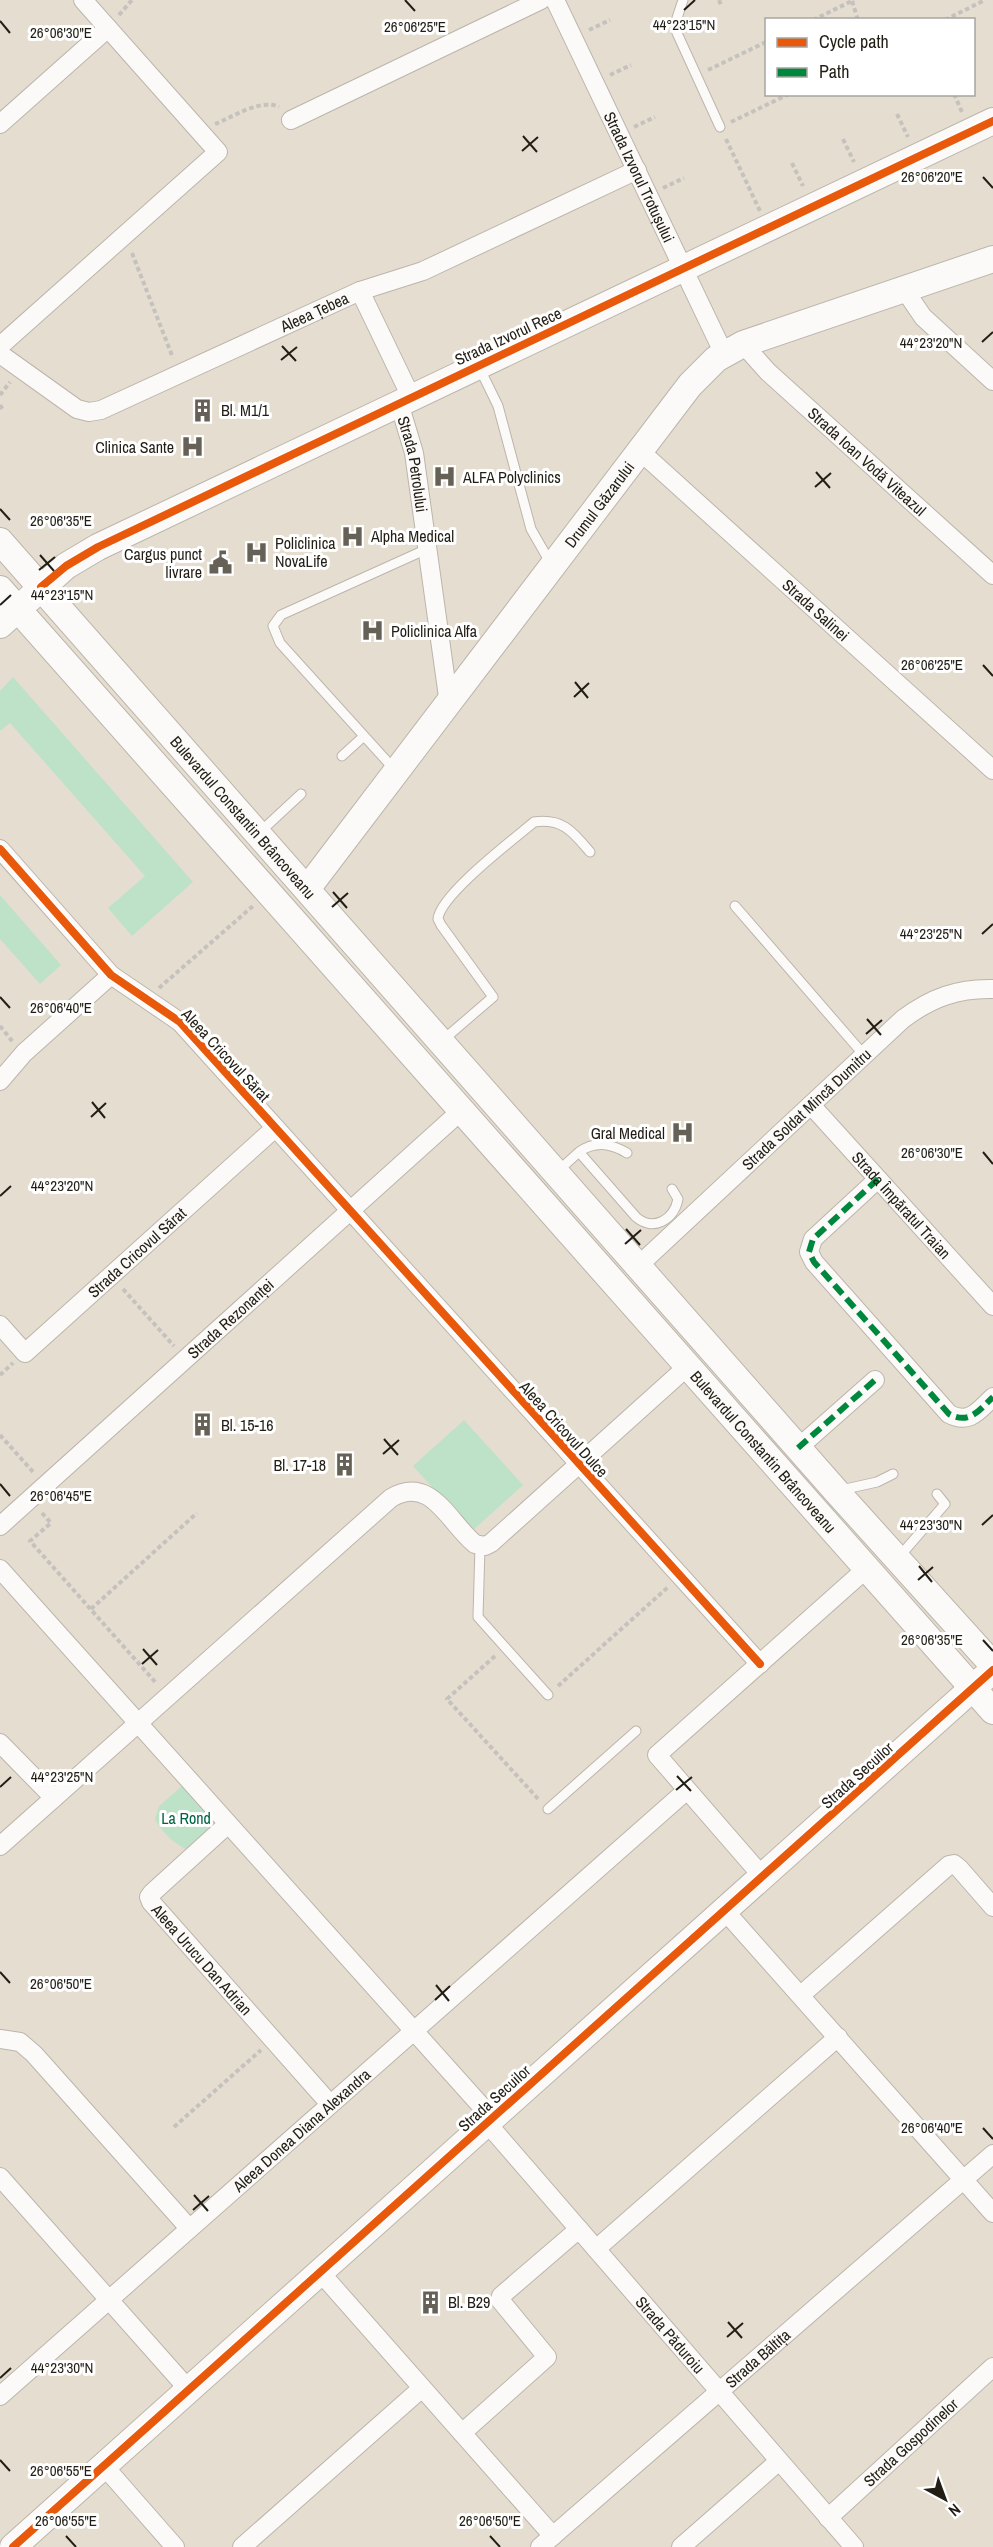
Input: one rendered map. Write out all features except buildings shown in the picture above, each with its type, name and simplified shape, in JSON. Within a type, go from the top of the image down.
[{"type":"street","points":[[0,346],[218,152],[83,0]]},
{"type":"street","points":[[285,114],[541,0]]},
{"type":"street","name":"Strada Izvorul Trotușului","points":[[555,0],[683,268],[734,349]]},
{"type":"street","points":[[0,124],[108,27]]},
{"type":"street","name":"Strada Izvorul Rece","points":[[9,616],[66,566],[98,547],[993,121]]},
{"type":"street","name":"Aleea Țebea","points":[[0,354],[77,409],[89,412],[101,410],[360,291],[423,271],[637,170]]},
{"type":"street","name":"Drumul Găzarului","points":[[307,890],[696,379],[734,349],[993,259]]},
{"type":"street","points":[[904,289],[923,317],[993,381]]},
{"type":"street","name":"Strada Petrolului","points":[[360,291],[405,400],[449,704]]},
{"type":"street","name":"Strada Ioan Vodă Viteazul","points":[[734,349],[768,372],[993,575]]},
{"type":"street","name":"Strada Salinei","points":[[640,451],[993,770]]},
{"type":"street","name":"Bulevardul Constantin Brâncoveanu","points":[[0,541],[993,1668]]},
{"type":"street","name":"Bulevardul Constantin Brâncoveanu","points":[[0,589],[9,616],[269,892],[993,1711]]},
{"type":"street","name":"Aleea Cricovul Sărat","points":[[0,849],[111,975],[180,1022],[350,1212]]},
{"type":"street","points":[[0,1081],[24,1053],[111,975]]},
{"type":"street","name":"Strada Soldat Mincă Dumitru","points":[[638,1266],[864,1055],[923,1004],[964,990],[993,990]]},
{"type":"street","name":"Strada Împăratul Traian","points":[[811,1105],[993,1306]]},
{"type":"street","name":"Strada Rezonanței","points":[[0,1526],[462,1110]]},
{"type":"street","name":"Strada Cricovul Sărat","points":[[0,1325],[24,1353],[275,1128]]},
{"type":"street","points":[[535,1192],[556,1173]]},
{"type":"street","points":[[878,1179],[813,1239],[809,1252],[814,1262],[950,1414],[958,1419],[967,1418],[993,1397]]},
{"type":"street","name":"Aleea Cricovul Dulce","points":[[350,1212],[759,1664]]},
{"type":"street","name":"Aleea Cricovul Dulce","points":[[480,1546],[491,1544],[688,1366]]},
{"type":"street","points":[[798,1448],[875,1380]]},
{"type":"street","points":[[0,1846],[372,1514],[400,1492],[412,1491],[428,1496],[469,1540],[480,1546]]},
{"type":"street","points":[[0,1569],[413,2030],[489,2121]]},
{"type":"street","points":[[764,1877],[657,1755],[866,1569]]},
{"type":"street","name":"Strada Secuilor","points":[[13,2547],[764,1877],[973,1689],[993,1668]]},
{"type":"street","points":[[0,1743],[54,1798]]},
{"type":"street","points":[[413,2030],[687,1790]]},
{"type":"street","name":"Aleea Urucu Dan Adrian","points":[[228,1824],[149,1897],[330,2104]]},
{"type":"street","points":[[801,1995],[949,1865],[954,1864],[959,1868],[993,1907]]},
{"type":"street","points":[[725,1911],[993,2213]]},
{"type":"street","name":"Aleea Donea Diana Alexandra","points":[[0,2396],[413,2030]]},
{"type":"street","points":[[596,2249],[838,2037]]},
{"type":"street","points":[[0,2039],[20,2042],[34,2054],[189,2228]]},
{"type":"street","name":"Strada Păduroiu","points":[[489,2121],[596,2249],[854,2547]]},
{"type":"street","name":"Strada Băltița","points":[[320,2272],[462,2433],[547,2542],[993,2154]]},
{"type":"street","points":[[0,2177],[189,2390]]},
{"type":"street","points":[[462,2433],[547,2357],[500,2300],[501,2296],[579,2229]]},
{"type":"street","name":"Strada Gospodinelor","points":[[828,2518],[993,2367]]},
{"type":"street","points":[[242,2547],[423,2388]]},
{"type":"street","points":[[681,2547],[779,2461]]},
{"type":"street","points":[[104,2466],[175,2547]]},
{"type":"lane","points":[[683,0],[677,18],[677,33],[720,127]]},
{"type":"lane","points":[[478,365],[498,406],[531,529],[552,566]]},
{"type":"lane","points":[[397,772],[280,643],[274,632],[274,622],[281,615],[427,549]]},
{"type":"lane","points":[[342,756],[364,736]]},
{"type":"lane","points":[[258,834],[301,794]]},
{"type":"lane","points":[[441,1042],[493,997],[441,925],[438,919],[442,906],[461,886],[534,822],[548,820],[559,823],[571,831],[591,852]]},
{"type":"lane","points":[[735,906],[864,1055]]},
{"type":"lane","points":[[556,1173],[588,1146],[601,1144],[627,1153]]},
{"type":"lane","points":[[579,1152],[636,1217],[645,1224],[661,1223],[673,1211],[678,1199],[672,1189]]},
{"type":"lane","points":[[836,1491],[877,1482],[893,1474]]},
{"type":"lane","points":[[897,1559],[945,1504],[937,1494]]},
{"type":"lane","points":[[480,1546],[478,1617],[548,1695]]},
{"type":"lane","points":[[548,1809],[636,1731]]},
{"type":"path","points":[[949,18],[985,0]]},
{"type":"path","points":[[817,18],[853,1],[857,18]]},
{"type":"path","points":[[695,76],[765,42]]},
{"type":"path","points":[[768,228],[720,127],[785,96]]},
{"type":"path","points":[[955,96],[962,112]]},
{"type":"path","points":[[200,130],[263,105],[271,104],[285,114]]},
{"type":"path","points":[[897,114],[908,137]]},
{"type":"path","points":[[843,139],[854,162]]},
{"type":"path","points":[[792,163],[803,186]]},
{"type":"path","points":[[125,236],[180,375]]},
{"type":"path","points":[[0,405],[3,410]]},
{"type":"path","points":[[147,998],[269,892]]},
{"type":"path","points":[[110,1275],[186,1359]]},
{"type":"path","points":[[0,1435],[45,1486]]},
{"type":"path","points":[[30,1499],[51,1523],[30,1541],[168,1696]]},
{"type":"path","points":[[91,1609],[197,1513]]},
{"type":"path","points":[[548,1695],[680,1576]]},
{"type":"path","points":[[504,1647],[447,1698],[548,1809]]},
{"type":"path","points":[[174,2127],[273,2039]]},
{"type":"green space","points":[[13,677],[193,882],[132,936],[108,908],[145,876],[10,723],[0,731],[0,691]]},
{"type":"green space","points":[[0,895],[61,965],[40,984],[0,939]]},
{"type":"green space","points":[[464,1420],[523,1485],[472,1531],[413,1466]]},
{"type":"green space","name":"La Rond","points":[[189,1780],[228,1824],[195,1854],[172,1840],[155,1819],[159,1806]]},
{"type":"marked path","points":[[878,1179],[813,1239],[809,1252],[814,1262],[949,1414],[956,1417],[968,1417],[993,1397]]},
{"type":"marked path","points":[[798,1448],[875,1380]]},
{"type":"cycle path","points":[[41,587],[66,566],[98,547],[993,121]]},
{"type":"cycle path","points":[[0,849],[111,975],[180,1022],[760,1664]]},
{"type":"cycle path","points":[[13,2547],[993,1670]]},
{"type":"place","name":"Bl. M1/1","points":[[203,410]]},
{"type":"place","name":"Clinica Sante","points":[[192,447]]},
{"type":"place","name":"ALFA Polyclinics","points":[[445,477]]},
{"type":"place","name":"Alpha Medical","points":[[353,536]]},
{"type":"place","name":"Policlinica NovaLife","points":[[257,552]]},
{"type":"place","name":"Cargus punct livrare","points":[[220,563]]},
{"type":"place","name":"Policlinica Alfa","points":[[373,631]]},
{"type":"place","name":"Gral Medical","points":[[683,1133]]},
{"type":"place","name":"Bl. 15-16","points":[[203,1425]]},
{"type":"place","name":"Bl. 17-18","points":[[344,1465]]},
{"type":"place","name":"Bl. B29","points":[[430,2302]]}]
